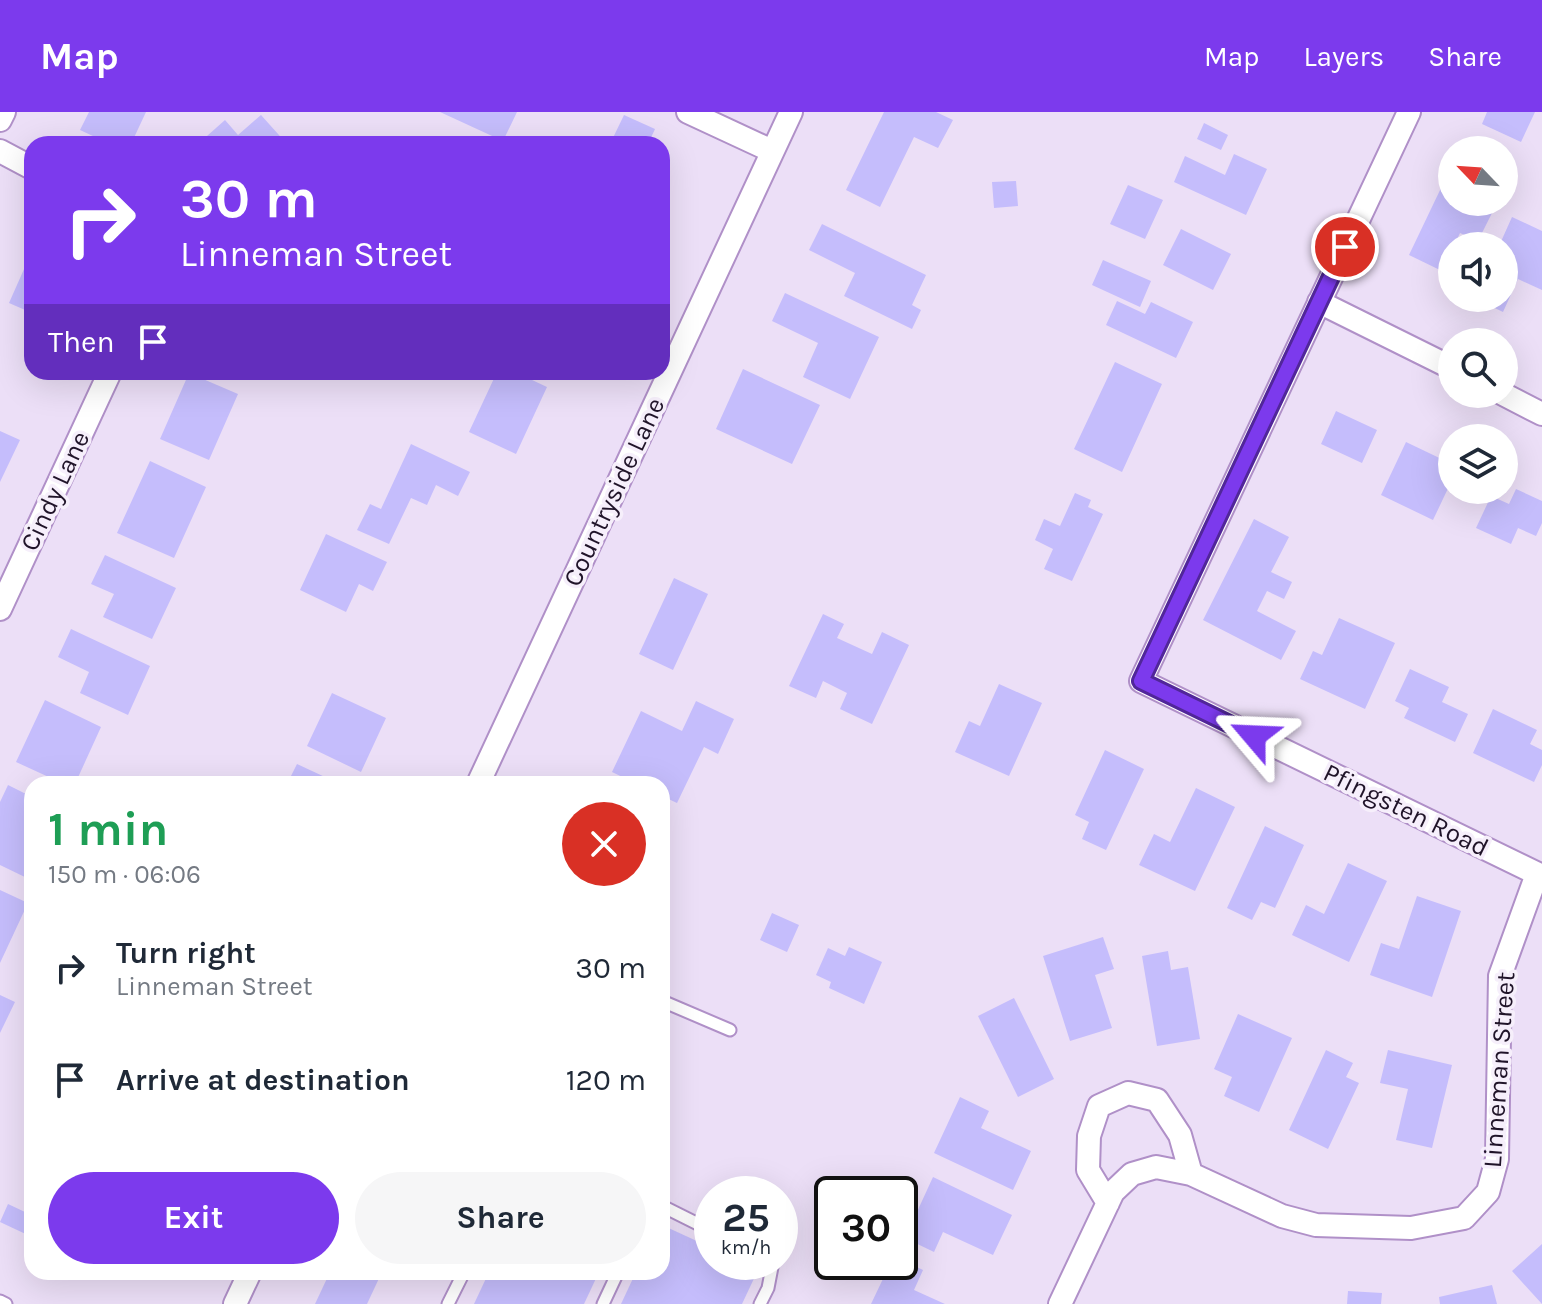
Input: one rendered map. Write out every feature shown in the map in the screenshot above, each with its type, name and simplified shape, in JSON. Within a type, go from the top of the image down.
[{"type":"street","points":[[0,120],[4,112]]},
{"type":"street","points":[[688,112],[772,151]]},
{"type":"street","name":"Countryside Lane","points":[[670,371],[791,112]]},
{"type":"street","points":[[1409,112],[1319,302],[1438,361]]},
{"type":"street","points":[[0,151],[24,164]]},
{"type":"street","name":"Pfingsten Road","points":[[1319,302],[1141,681],[1539,875]]},
{"type":"street","name":"Cindy Lane","points":[[2,597],[106,380]]},
{"type":"street","name":"Countryside Lane","points":[[482,776],[666,380]]},
{"type":"street","points":[[1518,402],[1542,414]]},
{"type":"street","name":"Linneman Street","points":[[1060,1304],[1113,1192],[1132,1174],[1156,1167],[1191,1174],[1282,1216],[1316,1225],[1411,1228],[1464,1218],[1488,1192],[1497,1159],[1500,976],[1539,875]]},
{"type":"street","points":[[1108,1203],[1088,1170],[1089,1136],[1099,1106],[1128,1093],[1157,1100],[1180,1135],[1191,1174]]},
{"type":"street","points":[[235,1304],[246,1280]]},
{"type":"lane","points":[[670,1004],[730,1030]]},
{"type":"lane","points":[[670,1210],[694,1222]]},
{"type":"lane","points":[[448,1304],[460,1280]]},
{"type":"lane","points":[[603,1304],[614,1280]]},
{"type":"lane","points":[[760,1304],[770,1280]]},
{"type":"lane","points":[[0,1301],[6,1304]]},
{"type":"building","points":[[89,112],[146,112],[135,136],[93,136],[80,130]]},
{"type":"building","points":[[440,112],[517,112],[505,136],[492,136]]},
{"type":"building","points":[[884,112],[936,112],[953,120],[938,148],[914,137],[880,207],[846,190]]},
{"type":"building","points":[[1487,112],[1535,112],[1521,142],[1518,136],[1508,136],[1482,124]]},
{"type":"building","points":[[261,115],[280,136],[207,136],[225,120],[238,135]]},
{"type":"building","points":[[624,115],[655,129],[652,136],[614,136]]},
{"type":"building","points":[[1204,123],[1228,135],[1221,150],[1197,139]]},
{"type":"building","points":[[1234,154],[1267,169],[1246,215],[1174,182],[1185,156],[1225,175]]},
{"type":"building","points":[[1016,181],[1018,206],[994,208],[992,182]]},
{"type":"building","points":[[1128,185],[1163,200],[1145,239],[1110,224]]},
{"type":"building","points":[[1438,194],[1438,216],[1490,216],[1482,232],[1438,232],[1438,269],[1409,255]]},
{"type":"building","points":[[1512,217],[1542,231],[1542,290],[1518,279],[1518,232],[1505,232]]},
{"type":"building","points":[[822,224],[926,275],[912,305],[921,310],[912,329],[844,296],[855,273],[809,250]]},
{"type":"building","points":[[1181,229],[1231,254],[1213,290],[1163,265]]},
{"type":"building","points":[[1103,260],[1151,281],[1140,307],[1092,285]]},
{"type":"building","points":[[24,269],[24,310],[9,303]]},
{"type":"building","points":[[785,293],[879,337],[850,399],[803,377],[818,343],[772,321]]},
{"type":"building","points":[[1117,301],[1145,314],[1151,302],[1193,322],[1176,358],[1106,325]]},
{"type":"building","points":[[1115,362],[1162,384],[1122,472],[1074,449]]},
{"type":"building","points":[[743,369],[820,405],[792,464],[716,429]]},
{"type":"building","points":[[186,380],[205,380],[238,394],[209,460],[160,439]]},
{"type":"building","points":[[493,380],[532,380],[547,387],[516,454],[469,432]]},
{"type":"building","points":[[1336,411],[1377,430],[1362,463],[1321,444]]},
{"type":"building","points":[[0,431],[20,440],[0,482]]},
{"type":"building","points":[[1406,442],[1438,457],[1438,504],[1441,504],[1433,520],[1381,495]]},
{"type":"building","points":[[411,444],[470,472],[458,496],[436,485],[427,505],[411,498],[389,544],[357,530],[370,504],[381,509]]},
{"type":"building","points":[[150,461],[206,487],[174,558],[117,533]]},
{"type":"building","points":[[1518,490],[1542,501],[1542,523],[1536,536],[1518,528],[1511,544],[1476,528],[1487,504],[1518,504]]},
{"type":"building","points":[[1075,493],[1091,500],[1088,507],[1103,514],[1072,581],[1044,569],[1053,549],[1035,540],[1044,519],[1060,526]]},
{"type":"building","points":[[1254,519],[1289,537],[1271,572],[1292,582],[1284,599],[1267,591],[1257,611],[1296,631],[1281,660],[1203,620]]},
{"type":"building","points":[[326,534],[387,562],[373,591],[359,584],[346,612],[300,590]]},
{"type":"building","points":[[105,555],[176,588],[152,639],[103,617],[114,594],[91,584]]},
{"type":"building","points":[[674,578],[708,594],[673,670],[639,654]]},
{"type":"building","points":[[823,614],[844,624],[837,638],[872,654],[882,632],[909,645],[872,724],[840,709],[847,693],[823,681],[816,698],[789,686]]},
{"type":"building","points":[[1339,618],[1395,643],[1365,709],[1300,679],[1313,651],[1322,655]]},
{"type":"building","points":[[71,629],[150,666],[128,715],[80,693],[89,672],[58,657]]},
{"type":"building","points":[[1410,669],[1449,687],[1442,702],[1468,714],[1455,742],[1404,718],[1409,708],[1395,701]]},
{"type":"building","points":[[999,684],[1042,703],[1009,776],[955,752],[969,721],[980,726]]},
{"type":"building","points":[[332,693],[386,718],[361,772],[307,746]]},
{"type":"building","points":[[45,700],[101,727],[79,776],[47,776],[16,762]]},
{"type":"building","points":[[696,701],[734,719],[718,754],[704,747],[677,803],[670,800],[670,776],[620,776],[612,772],[641,711],[682,731]]},
{"type":"building","points":[[1493,709],[1537,730],[1530,744],[1542,750],[1542,765],[1534,782],[1473,753]]},
{"type":"building","points":[[1105,750],[1144,769],[1106,850],[1082,839],[1089,822],[1075,815]]},
{"type":"building","points":[[297,764],[323,776],[291,776]]},
{"type":"building","points":[[8,785],[24,793],[24,877],[0,865],[0,802]]},
{"type":"building","points":[[1196,788],[1235,807],[1195,891],[1139,865],[1154,834],[1170,842]]},
{"type":"building","points":[[1265,826],[1304,845],[1275,908],[1261,902],[1252,920],[1227,908]]},
{"type":"building","points":[[1348,863],[1387,881],[1349,962],[1292,935],[1306,905],[1324,914]]},
{"type":"building","points":[[0,890],[24,901],[24,912],[0,963]]},
{"type":"building","points":[[1417,896],[1461,911],[1432,997],[1370,975],[1381,943],[1399,949]]},
{"type":"building","points":[[772,913],[799,925],[787,952],[760,940]]},
{"type":"building","points":[[1103,937],[1114,969],[1095,975],[1112,1028],[1070,1041],[1043,956]]},
{"type":"building","points":[[849,947],[882,962],[864,1004],[829,988],[831,982],[816,975],[828,948],[845,956]]},
{"type":"building","points":[[1168,951],[1171,970],[1188,967],[1200,1039],[1157,1046],[1142,956]]},
{"type":"building","points":[[0,995],[15,1002],[0,1033]]},
{"type":"building","points":[[1014,998],[1054,1079],[1018,1097],[978,1016]]},
{"type":"building","points":[[1238,1014],[1292,1038],[1259,1112],[1224,1096],[1232,1077],[1214,1069]]},
{"type":"building","points":[[1326,1050],[1353,1063],[1346,1077],[1359,1083],[1328,1149],[1289,1130]]},
{"type":"building","points":[[1388,1050],[1452,1065],[1432,1148],[1396,1140],[1408,1089],[1380,1083]]},
{"type":"building","points":[[960,1097],[989,1111],[981,1128],[1031,1151],[1013,1190],[934,1153]]},
{"type":"building","points":[[933,1177],[1012,1215],[993,1255],[943,1232],[934,1252],[918,1244],[918,1210]]},
{"type":"building","points":[[8,1204],[24,1212],[24,1233],[0,1222]]},
{"type":"building","points":[[670,1229],[694,1240],[694,1280],[753,1280],[742,1304],[621,1304],[632,1280],[670,1280]]},
{"type":"building","points":[[1542,1244],[1542,1304],[1512,1271]]},
{"type":"building","points":[[918,1268],[923,1270],[914,1290],[945,1304],[871,1304],[882,1280],[918,1280]]},
{"type":"building","points":[[326,1280],[378,1280],[367,1304],[315,1304]]},
{"type":"building","points":[[485,1280],[595,1280],[584,1304],[474,1304]]},
{"type":"building","points":[[1492,1285],[1497,1304],[1440,1304],[1439,1297]]},
{"type":"building","points":[[1348,1291],[1382,1293],[1381,1304],[1347,1304]]},
{"type":"route","points":[[1254,736],[1141,681],[1345,247]]}]
